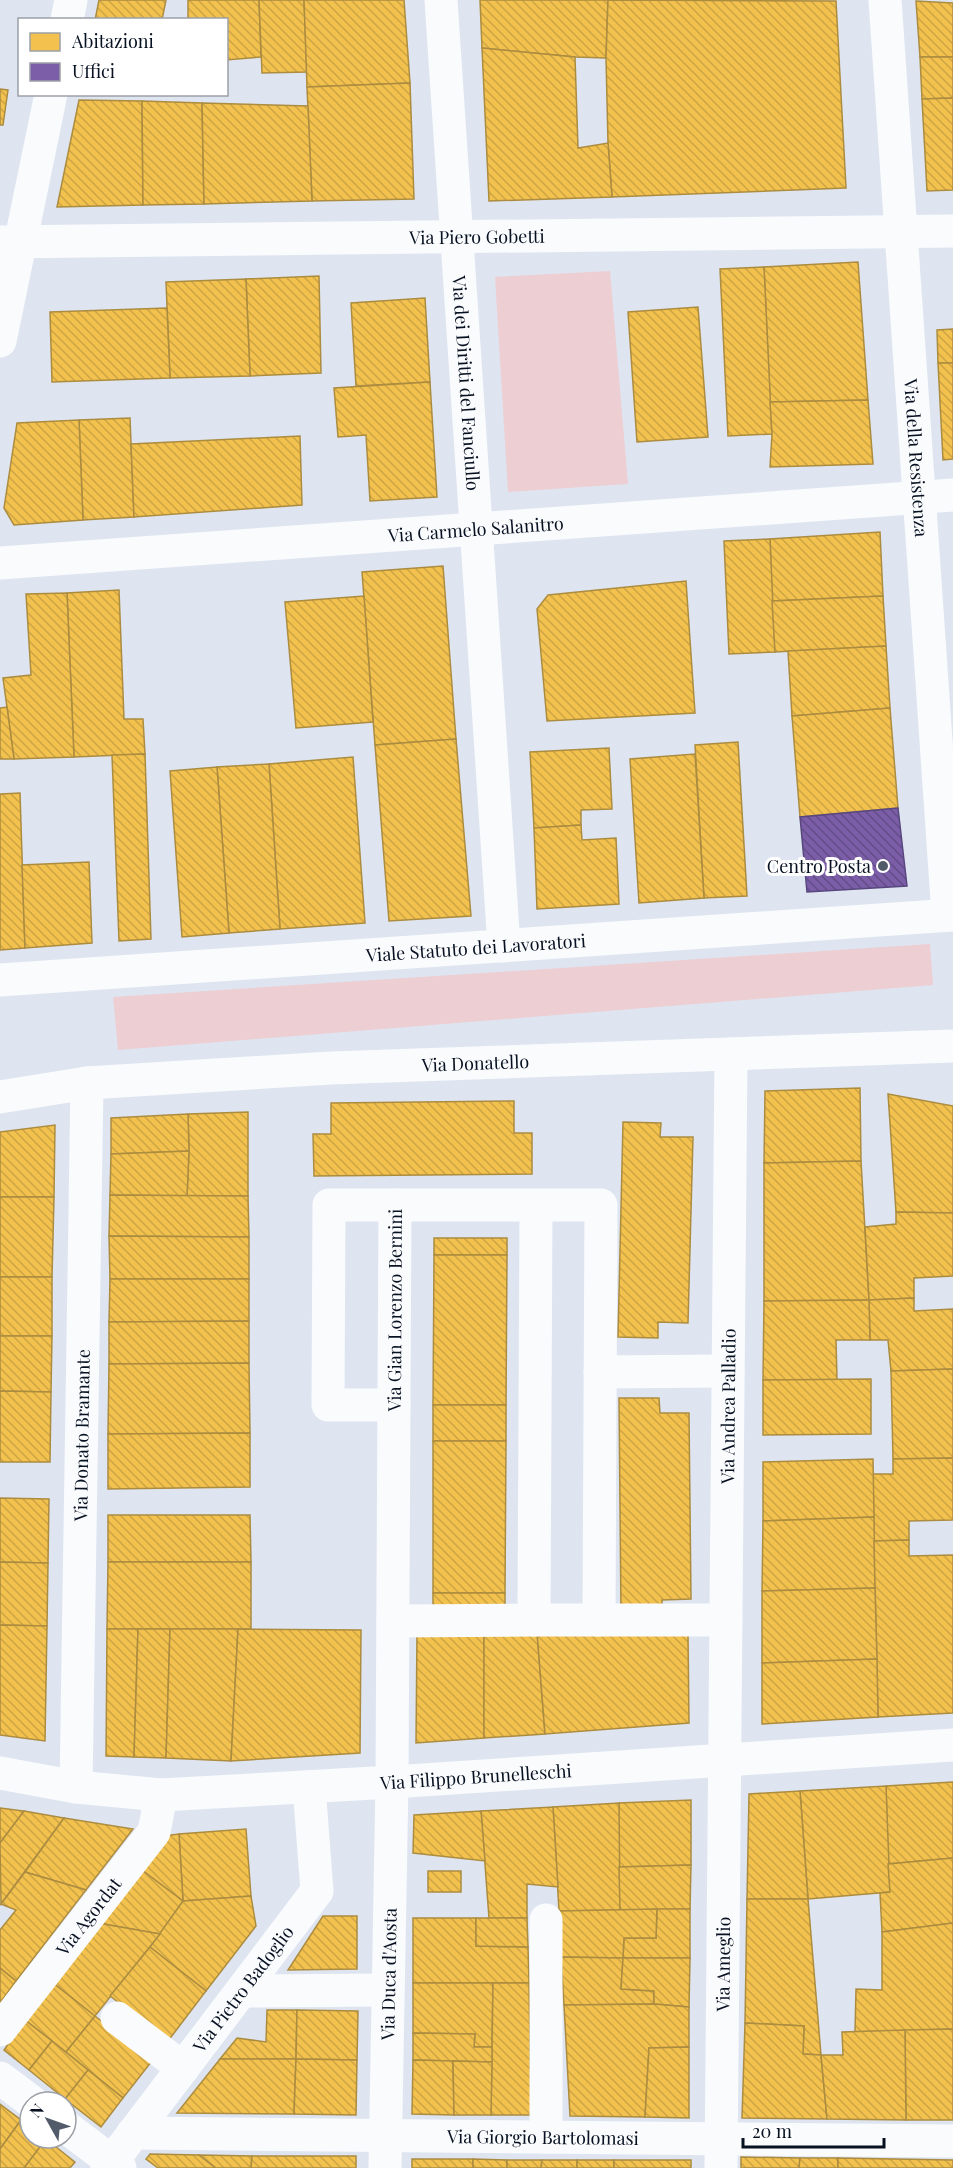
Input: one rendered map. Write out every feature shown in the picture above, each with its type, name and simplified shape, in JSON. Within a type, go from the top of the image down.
[{"type":"street","points":[[67,18],[71,0]]},
{"type":"street","name":"Via dei Diritti del Fanciullo","points":[[441,0],[504,946]]},
{"type":"street","name":"Via della Resistenza","points":[[885,0],[919,497],[951,915]]},
{"type":"street","points":[[0,341],[9,243],[50,96]]},
{"type":"street","name":"Via Piero Gobetti","points":[[9,243],[953,231]]},
{"type":"street","name":"Via Carmelo Salanitro","points":[[0,563],[953,495]]},
{"type":"street","name":"Viale Statuto dei Lavoratori","points":[[0,980],[951,915]]},
{"type":"street","name":"Via Donatello","points":[[0,1097],[87,1083],[330,1068],[953,1046]]},
{"type":"street","name":"Via Andrea Palladio","points":[[724,1759],[731,1054]]},
{"type":"street","name":"Via Donato Bramante","points":[[76,1787],[87,1083]]},
{"type":"street","points":[[394,1405],[328,1405],[329,1205],[395,1205]]},
{"type":"street","name":"Via Gian Lorenzo Bernini","points":[[392,1782],[395,1205],[601,1205],[599,1620]]},
{"type":"street","points":[[534,1620],[536,1206]]},
{"type":"street","points":[[600,1372],[728,1371]]},
{"type":"street","points":[[393,1621],[726,1620]]},
{"type":"street","name":"Via Filippo Brunelleschi","points":[[0,1773],[76,1787],[161,1795],[953,1746]]},
{"type":"street","name":"Via Ameglio","points":[[721,2153],[724,1759]]},
{"type":"street","name":"Via Duca d'Aosta","points":[[385,2168],[392,1782]]},
{"type":"street","name":"Via Pietro Badoglio","points":[[113,2166],[133,2133],[317,1892],[309,1787]]},
{"type":"street","name":"Via Agordat","points":[[0,2030],[154,1832],[161,1795]]},
{"type":"street","points":[[546,1920],[546,2137]]},
{"type":"street","points":[[242,1991],[388,1990]]},
{"type":"street","points":[[117,2018],[183,2068]]},
{"type":"street","points":[[0,2078],[18,2092]]},
{"type":"street","name":"Via Giorgio Bartolomasi","points":[[133,2133],[546,2137],[721,2153],[953,2141]]},
{"type":"street","points":[[78,2137],[113,2166]]},
{"type":"shaded area","points":[[610,271],[628,484],[508,492],[495,277]]},
{"type":"shaded area","points":[[930,944],[933,985],[118,1050],[113,997]]},
{"type":"building: Abitazioni","points":[[99,0],[166,0],[162,18],[95,18]]},
{"type":"building: Abitazioni","points":[[188,0],[259,0],[261,57],[228,60],[228,18],[188,18]]},
{"type":"building: Abitazioni","points":[[259,0],[304,0],[307,72],[262,73]]},
{"type":"building: Abitazioni","points":[[304,0],[404,0],[410,83],[307,87]]},
{"type":"building: Abitazioni","points":[[480,0],[608,0],[606,58],[482,48]]},
{"type":"building: Abitazioni","points":[[608,0],[836,1],[846,188],[612,197],[606,58]]},
{"type":"building: Abitazioni","points":[[916,1],[953,3],[953,57],[920,57]]},
{"type":"building: Abitazioni","points":[[482,48],[575,57],[578,148],[608,143],[612,197],[489,201]]},
{"type":"building: Abitazioni","points":[[920,57],[953,57],[953,98],[922,99]]},
{"type":"building: Abitazioni","points":[[410,83],[414,199],[312,201],[307,87]]},
{"type":"building: Abitazioni","points":[[0,89],[8,90],[3,125],[0,125]]},
{"type":"building: Abitazioni","points":[[953,98],[953,190],[927,191],[922,99]]},
{"type":"building: Abitazioni","points":[[79,100],[142,101],[143,205],[57,207]]},
{"type":"building: Abitazioni","points":[[142,101],[202,103],[204,204],[143,205]]},
{"type":"building: Abitazioni","points":[[202,103],[308,106],[312,201],[204,204]]},
{"type":"building: Abitazioni","points":[[858,262],[868,400],[770,402],[764,267]]},
{"type":"building: Abitazioni","points":[[764,267],[772,434],[728,436],[720,269]]},
{"type":"building: Abitazioni","points":[[319,276],[321,373],[250,376],[246,279]]},
{"type":"building: Abitazioni","points":[[246,279],[250,376],[170,378],[166,282]]},
{"type":"building: Abitazioni","points":[[425,298],[430,382],[356,386],[351,303]]},
{"type":"building: Abitazioni","points":[[698,307],[708,437],[637,442],[628,312]]},
{"type":"building: Abitazioni","points":[[167,308],[170,378],[52,382],[50,312]]},
{"type":"building: Abitazioni","points":[[953,329],[953,363],[938,363],[937,330]]},
{"type":"building: Abitazioni","points":[[938,363],[953,363],[953,459],[943,460]]},
{"type":"building: Abitazioni","points":[[430,382],[437,497],[370,501],[366,435],[338,437],[334,388]]},
{"type":"building: Abitazioni","points":[[868,400],[873,464],[770,467],[772,434],[770,402]]},
{"type":"building: Abitazioni","points":[[130,418],[134,517],[83,520],[79,420]]},
{"type":"building: Abitazioni","points":[[79,420],[83,520],[14,525],[4,508],[17,423]]},
{"type":"building: Abitazioni","points":[[300,436],[302,505],[134,517],[131,444]]},
{"type":"building: Abitazioni","points":[[880,532],[883,596],[772,601],[770,539]]},
{"type":"building: Abitazioni","points":[[770,539],[775,652],[729,654],[724,541]]},
{"type":"building: Abitazioni","points":[[443,566],[456,739],[375,745],[362,572]]},
{"type":"building: Abitazioni","points":[[686,581],[695,713],[547,721],[537,609],[548,595]]},
{"type":"building: Abitazioni","points":[[119,590],[124,719],[143,719],[145,754],[74,757],[67,593]]},
{"type":"building: Abitazioni","points":[[67,593],[74,757],[14,759],[3,678],[31,675],[26,594]]},
{"type":"building: Abitazioni","points":[[364,596],[373,722],[296,728],[285,602]]},
{"type":"building: Abitazioni","points":[[883,596],[886,646],[775,652],[772,601]]},
{"type":"building: Abitazioni","points":[[886,646],[890,708],[792,716],[788,651]]},
{"type":"building: Abitazioni","points":[[7,707],[14,759],[0,759],[0,708]]},
{"type":"building: Abitazioni","points":[[890,708],[898,808],[800,817],[792,716]]},
{"type":"building: Abitazioni","points":[[456,739],[471,916],[389,921],[375,745]]},
{"type":"building: Abitazioni","points":[[738,742],[747,896],[704,898],[695,745]]},
{"type":"building: Abitazioni","points":[[609,748],[612,809],[581,810],[581,825],[534,828],[530,752]]},
{"type":"building: Abitazioni","points":[[145,754],[151,939],[119,941],[112,755]]},
{"type":"building: Abitazioni","points":[[695,754],[704,898],[639,903],[630,759]]},
{"type":"building: Abitazioni","points":[[353,757],[365,923],[280,929],[269,764]]},
{"type":"building: Abitazioni","points":[[269,764],[280,929],[229,933],[217,767]]},
{"type":"building: Abitazioni","points":[[217,767],[229,933],[182,937],[170,771]]},
{"type":"building: Abitazioni","points":[[20,793],[25,948],[0,950],[0,794]]},
{"type":"building: Abitazioni","points":[[581,825],[582,840],[616,838],[619,904],[537,909],[534,828]]},
{"type":"building: Abitazioni","points":[[89,862],[92,943],[25,948],[22,865]]},
{"type":"building: Abitazioni","points":[[860,1088],[861,1161],[764,1163],[765,1091]]},
{"type":"building: Abitazioni","points":[[888,1094],[953,1106],[953,1213],[896,1212]]},
{"type":"building: Abitazioni","points":[[514,1101],[514,1133],[532,1133],[532,1174],[314,1176],[313,1134],[331,1134],[331,1103]]},
{"type":"building: Abitazioni","points":[[248,1112],[248,1196],[187,1196],[188,1114]]},
{"type":"building: Abitazioni","points":[[188,1114],[189,1151],[111,1154],[111,1118]]},
{"type":"building: Abitazioni","points":[[623,1122],[661,1123],[660,1137],[693,1137],[688,1323],[658,1322],[658,1338],[618,1337]]},
{"type":"building: Abitazioni","points":[[55,1125],[54,1197],[0,1197],[0,1132]]},
{"type":"building: Abitazioni","points":[[189,1151],[187,1196],[110,1195],[111,1154]]},
{"type":"building: Abitazioni","points":[[861,1161],[869,1300],[764,1301],[764,1163]]},
{"type":"building: Abitazioni","points":[[110,1195],[248,1196],[249,1237],[109,1236]]},
{"type":"building: Abitazioni","points":[[0,1197],[54,1197],[52,1277],[0,1277]]},
{"type":"building: Abitazioni","points":[[896,1212],[953,1213],[953,1276],[914,1278],[914,1298],[869,1300],[865,1227],[896,1224]]},
{"type":"building: Abitazioni","points":[[109,1236],[249,1237],[249,1279],[110,1279]]},
{"type":"building: Abitazioni","points":[[434,1238],[507,1238],[507,1255],[434,1255]]},
{"type":"building: Abitazioni","points":[[434,1255],[507,1255],[506,1405],[433,1405]]},
{"type":"building: Abitazioni","points":[[0,1277],[52,1277],[52,1336],[0,1336]]},
{"type":"building: Abitazioni","points":[[110,1279],[249,1279],[249,1321],[109,1322]]},
{"type":"building: Abitazioni","points":[[914,1298],[914,1311],[953,1309],[953,1369],[891,1371],[888,1340],[870,1340],[869,1300]]},
{"type":"building: Abitazioni","points":[[869,1300],[870,1340],[836,1340],[837,1380],[763,1380],[764,1301]]},
{"type":"building: Abitazioni","points":[[249,1321],[249,1363],[109,1364],[109,1322]]},
{"type":"building: Abitazioni","points":[[0,1336],[52,1336],[51,1392],[0,1391]]},
{"type":"building: Abitazioni","points":[[249,1363],[250,1433],[108,1434],[109,1364]]},
{"type":"building: Abitazioni","points":[[953,1369],[953,1458],[893,1459],[891,1371]]},
{"type":"building: Abitazioni","points":[[871,1379],[871,1434],[763,1435],[763,1380]]},
{"type":"building: Abitazioni","points":[[0,1391],[51,1392],[50,1462],[0,1462]]},
{"type":"building: Abitazioni","points":[[619,1398],[659,1398],[660,1413],[689,1413],[691,1599],[662,1600],[662,1614],[621,1615]]},
{"type":"building: Abitazioni","points":[[433,1405],[506,1405],[506,1441],[433,1441]]},
{"type":"building: Abitazioni","points":[[250,1433],[250,1487],[108,1489],[108,1434]]},
{"type":"building: Abitazioni","points":[[433,1441],[506,1441],[505,1593],[433,1593]]},
{"type":"building: Abitazioni","points":[[953,1458],[953,1520],[909,1521],[909,1540],[874,1541],[873,1474],[893,1474],[893,1459]]},
{"type":"building: Abitazioni","points":[[873,1459],[874,1517],[763,1521],[763,1462]]},
{"type":"building: Abitazioni","points":[[0,1498],[49,1499],[48,1563],[0,1562]]},
{"type":"building: Abitazioni","points":[[108,1515],[250,1515],[251,1562],[108,1562]]},
{"type":"building: Abitazioni","points":[[874,1517],[875,1588],[762,1591],[763,1521]]},
{"type":"building: Abitazioni","points":[[909,1540],[909,1556],[953,1555],[953,1713],[878,1717],[874,1541]]},
{"type":"building: Abitazioni","points":[[0,1562],[48,1563],[47,1626],[0,1625]]},
{"type":"building: Abitazioni","points":[[108,1562],[251,1562],[251,1629],[107,1629]]},
{"type":"building: Abitazioni","points":[[875,1588],[877,1659],[762,1663],[762,1591]]},
{"type":"building: Abitazioni","points":[[433,1593],[505,1593],[505,1611],[433,1611]]},
{"type":"building: Abitazioni","points":[[0,1625],[47,1626],[45,1741],[0,1735]]},
{"type":"building: Abitazioni","points":[[107,1629],[138,1629],[134,1757],[106,1756]]},
{"type":"building: Abitazioni","points":[[138,1629],[170,1629],[166,1758],[134,1757]]},
{"type":"building: Abitazioni","points":[[170,1629],[238,1629],[231,1761],[166,1758]]},
{"type":"building: Abitazioni","points":[[238,1629],[361,1630],[360,1753],[231,1761]]},
{"type":"building: Abitazioni","points":[[417,1632],[484,1632],[484,1738],[416,1743]]},
{"type":"building: Abitazioni","points":[[484,1632],[537,1632],[545,1734],[484,1738]]},
{"type":"building: Abitazioni","points":[[537,1632],[688,1633],[689,1723],[545,1734]]},
{"type":"building: Abitazioni","points":[[877,1659],[878,1717],[762,1724],[762,1663]]},
{"type":"building: Abitazioni","points":[[953,1782],[953,1858],[888,1864],[886,1786]]},
{"type":"building: Abitazioni","points":[[886,1786],[890,1892],[808,1899],[800,1791]]},
{"type":"building: Abitazioni","points":[[800,1791],[808,1899],[747,1899],[749,1794]]},
{"type":"building: Abitazioni","points":[[691,1800],[691,1865],[619,1867],[619,1803]]},
{"type":"building: Abitazioni","points":[[619,1803],[620,1910],[559,1911],[553,1807]]},
{"type":"building: Abitazioni","points":[[553,1807],[558,1887],[527,1884],[527,1918],[489,1918],[481,1811]]},
{"type":"building: Abitazioni","points":[[0,1808],[24,1811],[0,1843]]},
{"type":"building: Abitazioni","points":[[24,1811],[64,1818],[1,1904],[0,1843]]},
{"type":"building: Abitazioni","points":[[481,1811],[485,1861],[413,1853],[414,1815]]},
{"type":"building: Abitazioni","points":[[64,1818],[133,1829],[86,1890],[25,1872]]},
{"type":"building: Abitazioni","points":[[246,1829],[251,1896],[183,1901],[179,1834]]},
{"type":"building: Abitazioni","points":[[179,1834],[183,1901],[139,1868],[163,1836]]},
{"type":"building: Abitazioni","points":[[953,1858],[953,1923],[882,1932],[880,1893],[890,1892],[888,1864]]},
{"type":"building: Abitazioni","points":[[691,1865],[690,1909],[620,1910],[619,1867]]},
{"type":"building: Abitazioni","points":[[139,1868],[183,1901],[160,1934],[98,1923]]},
{"type":"building: Abitazioni","points":[[428,1871],[461,1871],[461,1892],[428,1892]]},
{"type":"building: Abitazioni","points":[[25,1872],[86,1890],[16,1981],[0,1968],[0,1930],[16,1910],[1,1904]]},
{"type":"building: Abitazioni","points":[[251,1896],[256,1926],[206,1991],[150,1947],[183,1901]]},
{"type":"building: Abitazioni","points":[[747,1899],[808,1899],[821,2055],[803,2054],[804,2026],[745,2023]]},
{"type":"building: Abitazioni","points":[[657,1909],[690,1909],[690,1958],[623,1958],[624,1938],[656,1938]]},
{"type":"building: Abitazioni","points":[[657,1909],[656,1938],[624,1938],[623,1958],[561,1957],[559,1911]]},
{"type":"building: Abitazioni","points":[[323,1916],[357,1916],[357,1969],[288,1970]]},
{"type":"building: Abitazioni","points":[[413,1918],[476,1918],[476,1946],[528,1947],[529,1983],[413,1983]]},
{"type":"building: Abitazioni","points":[[476,1918],[527,1918],[528,1947],[476,1946]]},
{"type":"building: Abitazioni","points":[[98,1923],[160,1934],[95,2016],[53,1983]]},
{"type":"building: Abitazioni","points":[[953,1923],[953,2029],[855,2032],[856,1989],[882,1990],[882,1932]]},
{"type":"building: Abitazioni","points":[[150,1947],[206,1991],[168,2041],[110,1996]]},
{"type":"building: Abitazioni","points":[[561,1957],[623,1958],[621,1989],[654,1991],[654,2004],[564,2005]]},
{"type":"building: Abitazioni","points":[[623,1958],[690,1958],[689,2007],[654,2004],[654,1991],[621,1989]]},
{"type":"building: Abitazioni","points":[[0,1968],[16,1981],[0,2003]]},
{"type":"building: Abitazioni","points":[[53,1983],[95,2016],[66,2052],[25,2020]]},
{"type":"building: Abitazioni","points":[[413,1983],[493,1983],[492,2047],[474,2047],[475,2034],[413,2033]]},
{"type":"building: Abitazioni","points":[[493,1983],[529,1983],[531,2115],[491,2115]]},
{"type":"building: Abitazioni","points":[[654,2004],[689,2007],[689,2047],[649,2048],[645,2117],[570,2116],[564,2005]]},
{"type":"building: Abitazioni","points":[[267,2010],[297,2010],[296,2059],[220,2059],[237,2038],[266,2042]]},
{"type":"building: Abitazioni","points":[[297,2010],[358,2011],[357,2060],[296,2059]]},
{"type":"building: Abitazioni","points":[[95,2016],[152,2061],[123,2098],[66,2052]]},
{"type":"building: Abitazioni","points":[[25,2020],[52,2041],[29,2070],[4,2050]]},
{"type":"building: Abitazioni","points":[[745,2023],[804,2026],[803,2054],[821,2055],[827,2119],[742,2118]]},
{"type":"building: Abitazioni","points":[[953,2029],[953,2120],[906,2120],[905,2030]]},
{"type":"building: Abitazioni","points":[[905,2030],[906,2120],[827,2119],[821,2055],[843,2055],[842,2032]]},
{"type":"building: Abitazioni","points":[[413,2033],[475,2034],[474,2047],[492,2047],[492,2062],[413,2060]]},
{"type":"building: Abitazioni","points":[[52,2041],[88,2070],[72,2090],[54,2090],[29,2070]]},
{"type":"building: Abitazioni","points":[[689,2047],[689,2118],[645,2117],[649,2048]]},
{"type":"building: Abitazioni","points":[[220,2059],[296,2059],[294,2114],[177,2113]]},
{"type":"building: Abitazioni","points":[[296,2059],[357,2060],[356,2115],[294,2114]]},
{"type":"building: Abitazioni","points":[[413,2060],[453,2061],[454,2115],[412,2114]]},
{"type":"building: Abitazioni","points":[[453,2061],[492,2062],[491,2115],[454,2115]]},
{"type":"building: Abitazioni","points":[[88,2070],[123,2098],[101,2127],[78,2109],[78,2090],[72,2090]]},
{"type":"building: Abitazioni","points":[[0,2104],[18,2118],[18,2124],[0,2149]]},
{"type":"building: Abitazioni","points":[[18,2124],[18,2150],[38,2150],[24,2168],[0,2168],[0,2149]]},
{"type":"building: Abitazioni","points":[[38,2150],[60,2150],[75,2162],[70,2168],[24,2168]]},
{"type":"building: Abitazioni","points":[[150,2154],[199,2155],[216,2168],[158,2168],[146,2159]]},
{"type":"building: Abitazioni","points":[[199,2155],[252,2156],[251,2168],[216,2168]]},
{"type":"building: Abitazioni","points":[[252,2156],[356,2156],[356,2168],[251,2168]]},
{"type":"building: Abitazioni","points":[[741,2157],[800,2158],[799,2168],[741,2168]]},
{"type":"building: Abitazioni","points":[[800,2158],[838,2158],[838,2168],[799,2168]]},
{"type":"building: Abitazioni","points":[[838,2158],[953,2160],[953,2168],[838,2168]]},
{"type":"building: Abitazioni","points":[[412,2159],[473,2159],[473,2168],[412,2168]]},
{"type":"building: Abitazioni","points":[[473,2159],[507,2160],[507,2168],[473,2168]]},
{"type":"building: Abitazioni","points":[[507,2160],[542,2160],[541,2168],[507,2168]]},
{"type":"building: Abitazioni","points":[[542,2160],[577,2160],[577,2168],[541,2168]]},
{"type":"building: Abitazioni","points":[[577,2160],[614,2160],[614,2168],[577,2168]]},
{"type":"building: Abitazioni","points":[[614,2160],[691,2160],[691,2168],[614,2168]]},
{"type":"building: Uffici","points":[[898,808],[907,886],[807,892],[800,817]]},
{"type":"place","name":"Centro Posta","points":[[883,866]]}]
